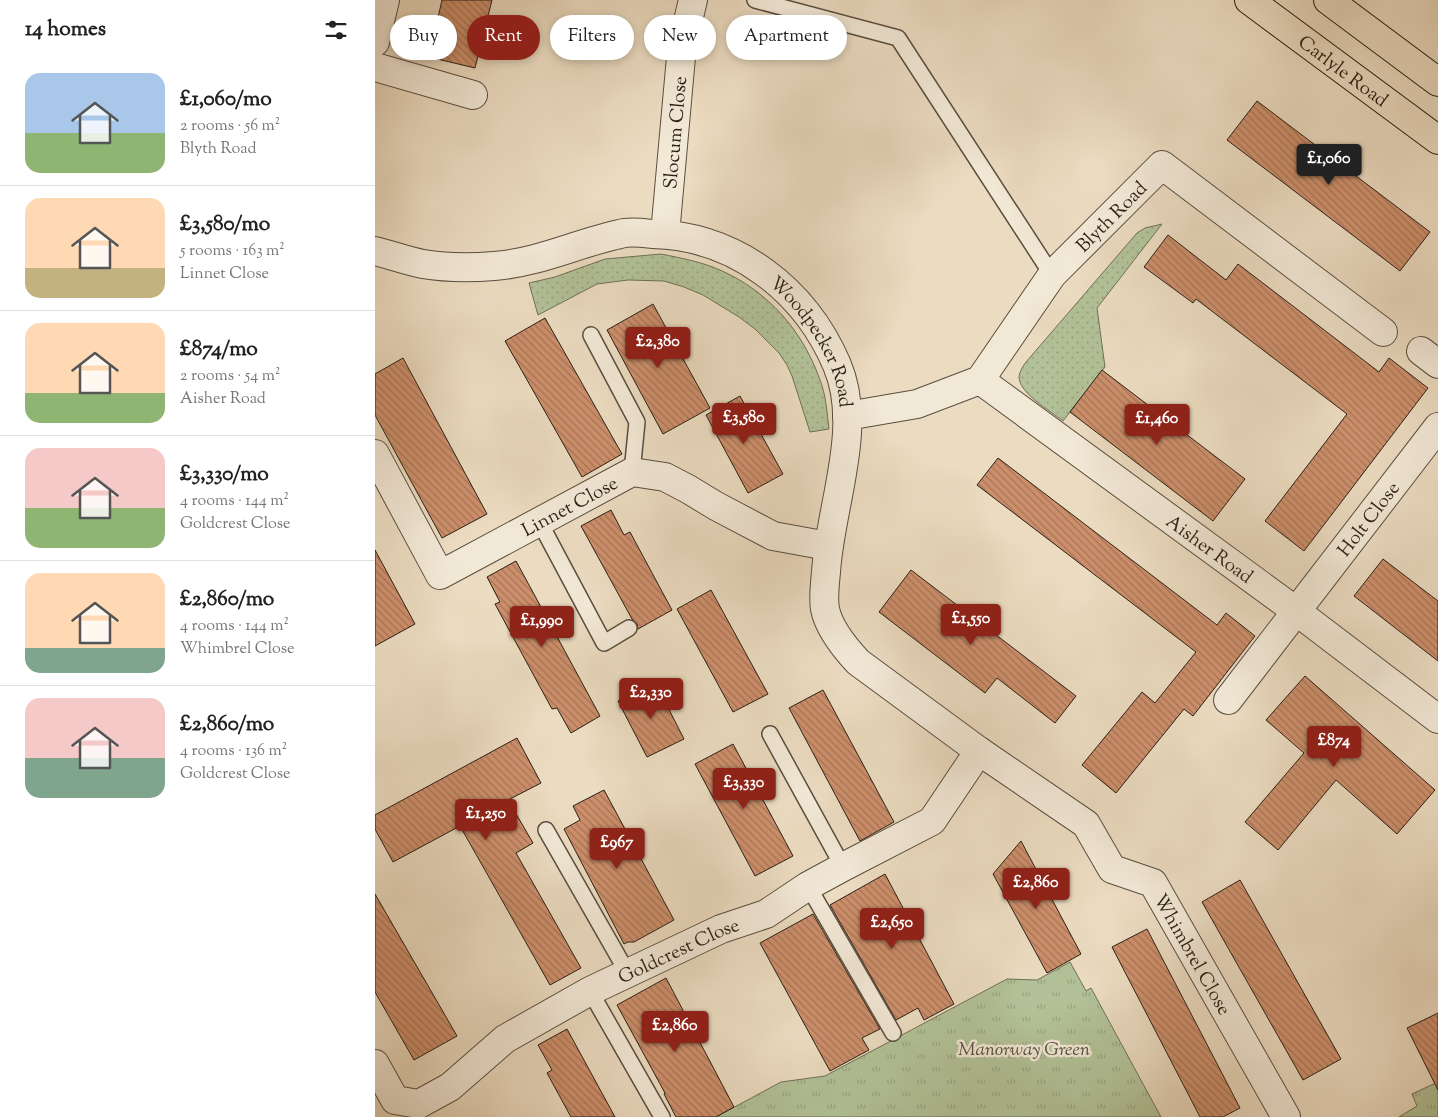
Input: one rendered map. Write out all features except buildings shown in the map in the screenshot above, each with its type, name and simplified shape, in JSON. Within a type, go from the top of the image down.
[{"type":"main road","name":"Carlyle Road","points":[[1249,0],[1438,140]]},
{"type":"main road","points":[[1328,0],[1438,82]]},
{"type":"street","points":[[375,42],[385,0]]},
{"type":"street","name":"Slocum Close","points":[[665,234],[682,46],[693,0]]},
{"type":"street","points":[[375,67],[473,95]]},
{"type":"street","name":"Blyth Road","points":[[980,380],[1052,275],[1162,165],[1383,332]]},
{"type":"street","name":"Woodpecker Road","points":[[375,251],[422,264],[455,268],[489,267],[548,256],[622,233],[665,234],[703,241],[734,252],[765,271],[791,295],[819,329],[838,366],[845,391],[847,416],[846,446],[828,546],[825,609],[832,627],[858,662],[979,751]]},
{"type":"street","points":[[847,416],[917,404],[980,380]]},
{"type":"street","name":"Aisher Road","points":[[980,380],[1296,611],[1438,719]]},
{"type":"street","name":"Holt Close","points":[[1228,700],[1438,427]]},
{"type":"street","name":"Linnet Close","points":[[375,454],[440,575],[632,472],[665,477],[773,536],[828,546]]},
{"type":"street","name":"Goldcrest Close","points":[[375,1064],[395,1100],[403,1109],[419,1104],[450,1087],[505,1039],[590,991],[721,929],[766,914],[809,886],[932,821],[979,751]]},
{"type":"street","name":"Whimbrel Close","points":[[979,751],[1086,824],[1112,870],[1153,883],[1286,1117]]},
{"type":"lane","points":[[755,0],[898,38],[1052,275]]},
{"type":"lane","points":[[591,335],[637,422],[632,472]]},
{"type":"lane","points":[[539,521],[604,644],[629,628]]},
{"type":"lane","points":[[770,734],[843,867]]},
{"type":"lane","points":[[545,830],[627,972]]},
{"type":"lane","points":[[809,886],[893,1033]]},
{"type":"lane","points":[[590,991],[662,1117]]},
{"type":"green space","points":[[1162,224],[1097,308],[1105,367],[1063,421],[1036,401],[1024,389],[1019,376],[1022,369],[1137,233],[1145,228]]},
{"type":"green space","points":[[661,254],[699,262],[720,270],[753,289],[782,314],[794,329],[813,362],[824,392],[829,429],[810,432],[787,365],[779,353],[755,329],[703,295],[684,287],[664,281],[628,280],[597,284],[538,315],[529,283],[555,277],[605,259]]},
{"type":"green space","name":"Manorway Green","points":[[1070,962],[1086,991],[1091,988],[1161,1117],[716,1117],[781,1082],[825,1076],[1007,979],[1037,980]]},
{"type":"green space","points":[[1438,1082],[1438,1117],[1399,1117],[1417,1106],[1412,1094]]}]
